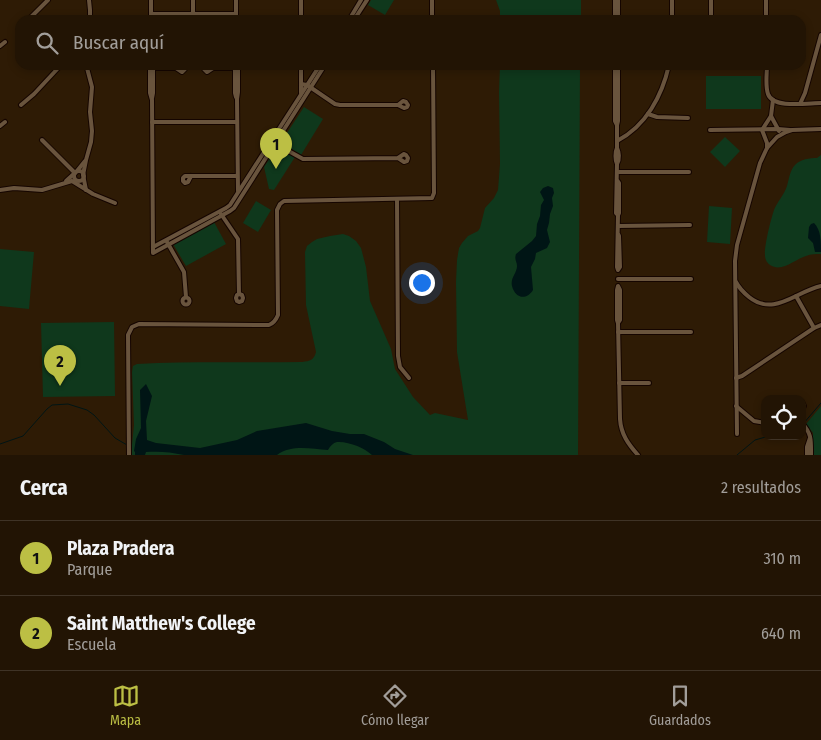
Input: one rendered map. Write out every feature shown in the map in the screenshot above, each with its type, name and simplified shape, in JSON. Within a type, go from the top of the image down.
[{"type":"street","points":[[33,15],[48,0]]},
{"type":"street","points":[[89,0],[90,15]]},
{"type":"street","points":[[151,0],[151,14],[236,14],[236,0]]},
{"type":"street","points":[[193,0],[193,14]]},
{"type":"street","points":[[301,0],[301,15]]},
{"type":"street","points":[[351,15],[361,0]]},
{"type":"street","points":[[357,15],[366,0]]},
{"type":"street","points":[[432,0],[432,15]]},
{"type":"street","points":[[672,0],[672,15]]},
{"type":"street","points":[[711,0],[711,15]]},
{"type":"street","points":[[766,0],[766,15]]},
{"type":"street","points":[[800,104],[805,93],[821,34]]},
{"type":"street","points":[[0,46],[5,42]]},
{"type":"street","points":[[21,104],[34,94],[56,70]]},
{"type":"street","points":[[0,190],[14,188],[42,190],[69,181],[82,179],[92,131],[90,112],[92,87],[88,70]]},
{"type":"street","points":[[151,70],[153,93],[153,253],[167,242]]},
{"type":"street","points":[[236,70],[238,201]]},
{"type":"street","points":[[301,70],[301,102]]},
{"type":"street","points":[[221,213],[230,205],[256,169],[301,102],[317,70]]},
{"type":"street","points":[[273,143],[301,94],[321,70]]},
{"type":"street","points":[[129,455],[128,334],[135,324],[269,325],[275,321],[278,315],[277,210],[284,201],[430,199],[433,196],[433,70]]},
{"type":"street","points":[[617,70],[616,213],[618,215],[618,234],[616,236],[618,286],[620,290],[620,320],[618,324],[619,400],[621,427],[625,439],[638,455]]},
{"type":"street","points":[[617,141],[630,132],[648,114],[663,87],[668,70]]},
{"type":"street","points":[[767,70],[767,90],[773,100],[783,103],[821,103]]},
{"type":"street","points":[[301,84],[309,86],[340,105],[398,105]]},
{"type":"street","points":[[805,93],[807,99],[812,103]]},
{"type":"street","points":[[762,130],[770,116],[773,100]]},
{"type":"street","points":[[648,114],[657,117],[688,118]]},
{"type":"street","points":[[770,116],[781,135]]},
{"type":"street","points":[[0,126],[5,122]]},
{"type":"street","points":[[152,122],[237,122]]},
{"type":"street","points":[[710,130],[821,129]]},
{"type":"street","points":[[762,130],[767,148]]},
{"type":"street","points":[[737,434],[734,261],[760,163],[767,148],[774,140],[792,130]]},
{"type":"street","points":[[42,140],[75,173],[76,181],[86,190],[115,203]]},
{"type":"street","points":[[273,143],[303,159],[398,158]]},
{"type":"street","points":[[62,183],[75,173],[86,160]]},
{"type":"street","points":[[75,173],[79,171],[82,173],[86,190]]},
{"type":"street","points":[[617,172],[690,172]]},
{"type":"street","points":[[191,176],[237,176]]},
{"type":"street","points":[[238,182],[245,185]]},
{"type":"street","points":[[153,247],[167,242],[232,209],[245,185]]},
{"type":"street","points":[[396,199],[398,356],[400,366],[409,378]]},
{"type":"street","points":[[221,213],[238,240],[239,294]]},
{"type":"street","points":[[618,226],[690,225]]},
{"type":"street","points":[[167,242],[184,272],[186,298]]},
{"type":"street","points":[[618,279],[691,279]]},
{"type":"street","points":[[735,281],[746,295],[764,305],[780,303],[807,290],[821,286]]},
{"type":"street","points":[[796,296],[814,328]]},
{"type":"street","points":[[736,378],[821,325]]},
{"type":"street","points":[[618,332],[691,332]]},
{"type":"street","points":[[619,383],[649,383]]},
{"type":"street","points":[[736,406],[754,421],[761,422]]},
{"type":"street","points":[[806,427],[810,434],[811,455]]},
{"type":"street","points":[[807,455],[810,438]]},
{"type":"green space","points":[[371,0],[394,0],[385,15],[368,5]]},
{"type":"green space","points":[[496,0],[581,0],[581,15],[500,15]]},
{"type":"green space","points":[[500,70],[580,70],[578,455],[131,455],[134,425],[133,366],[137,364],[178,363],[302,362],[313,358],[316,352],[306,305],[305,252],[307,246],[317,239],[343,234],[356,241],[361,248],[366,267],[370,301],[391,349],[395,369],[413,397],[430,415],[435,413],[468,420],[457,352],[457,260],[459,248],[468,236],[478,231],[485,208],[498,190],[500,164]]},
{"type":"green space","points":[[706,76],[761,76],[761,109],[706,109]]},
{"type":"green space","points":[[304,107],[323,119],[301,155],[281,142]]},
{"type":"green space","points":[[725,137],[740,151],[725,167],[710,152]]},
{"type":"green space","points":[[277,147],[295,157],[274,190],[269,189],[264,167]]},
{"type":"green space","points":[[821,155],[821,254],[808,255],[784,266],[775,267],[770,265],[766,260],[765,252],[770,226],[774,210],[786,189],[793,167],[802,160],[817,158]]},
{"type":"green space","points":[[256,201],[271,210],[258,232],[243,223]]},
{"type":"green space","points":[[709,206],[732,208],[730,244],[707,242]]},
{"type":"green space","points":[[214,222],[226,244],[186,266],[173,244]]},
{"type":"green space","points":[[0,249],[34,252],[29,309],[0,306]]},
{"type":"green space","points":[[114,322],[115,396],[43,397],[41,323]]},
{"type":"green space","points":[[821,406],[821,455],[813,455],[813,433],[806,424]]},
{"type":"shaded area","points":[[548,186],[553,188],[554,193],[547,230],[550,242],[547,248],[536,253],[531,267],[533,290],[527,296],[521,297],[513,290],[512,286],[517,266],[515,256],[536,236],[541,205],[544,200],[540,192]]},
{"type":"shaded area","points":[[814,223],[821,240],[821,252],[815,252],[813,243],[808,238],[809,227]]},
{"type":"shaded area","points":[[146,384],[152,396],[146,421],[147,440],[156,443],[200,448],[237,440],[257,431],[306,423],[332,431],[364,434],[384,442],[395,449],[413,455],[372,455],[356,446],[337,442],[328,450],[295,448],[277,455],[184,455],[170,452],[146,452],[145,455],[135,455],[136,439],[141,428],[140,390]]},
{"type":"waterway","points":[[806,420],[821,403]]},
{"type":"waterway","points":[[0,444],[23,436],[52,405],[68,404],[87,410],[115,438],[127,445]]},
{"type":"waterway","points":[[737,455],[755,440],[761,438]]},
{"type":"place","name":"Plaza Pradera","points":[[276,169]]},
{"type":"place","name":"Saint Matthew's College","points":[[60,386]]}]
